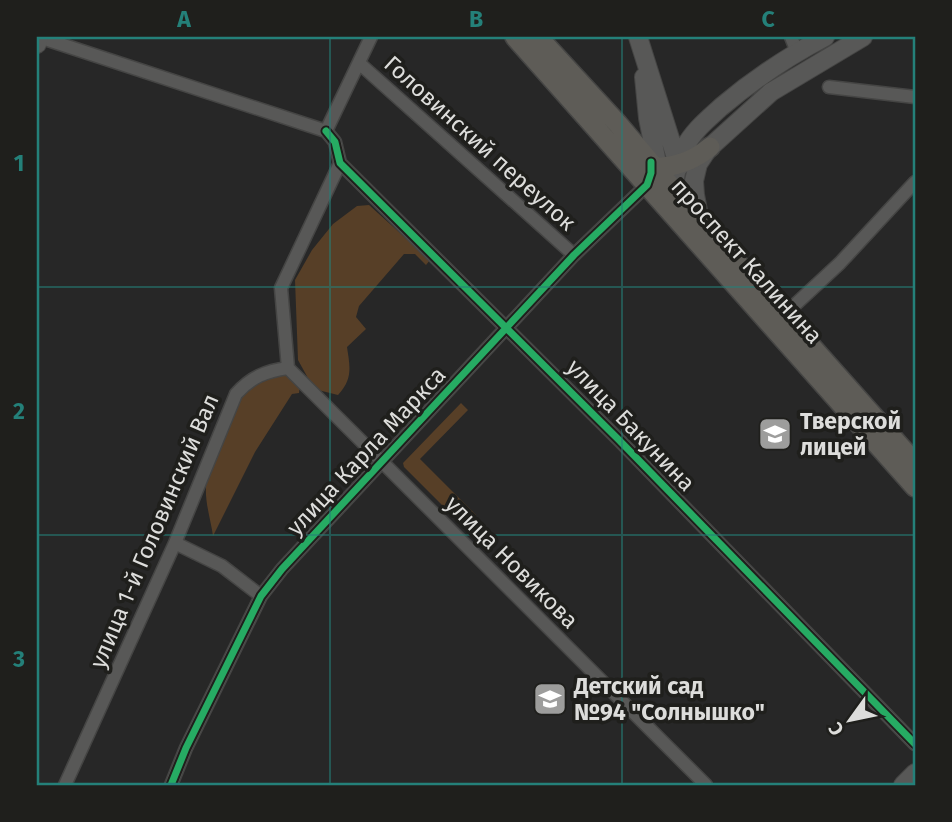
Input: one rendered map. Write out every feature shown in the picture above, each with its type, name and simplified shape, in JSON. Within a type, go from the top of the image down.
[{"type":"main road","points":[[37,44],[39,37]]},
{"type":"main road","name":"проспект Калинина","points":[[515,37],[626,161],[663,173],[687,218],[915,487]]},
{"type":"main road","name":"проспект Калинина","points":[[538,37],[663,173],[687,218],[784,315],[915,463]]},
{"type":"main road","points":[[663,173],[702,124],[794,44],[825,37]]},
{"type":"main road","points":[[663,173],[694,158],[710,146],[771,92],[863,37]]},
{"type":"main road","points":[[640,44],[656,117],[663,173]]},
{"type":"main road","points":[[621,127],[635,127],[656,117],[677,126],[702,124]]},
{"type":"main road","points":[[687,218],[698,163],[710,146]]},
{"type":"main road","points":[[903,785],[915,773]]},
{"type":"street","points":[[39,37],[326,131],[371,37]]},
{"type":"street","name":"Головинский переулок","points":[[359,63],[574,255]]},
{"type":"street","points":[[830,87],[915,97]]},
{"type":"street","name":"улица Бакунина","points":[[326,131],[335,142],[340,163],[507,328],[915,744]]},
{"type":"street","points":[[288,368],[281,288],[340,163]]},
{"type":"street","name":"улица Карла Маркса","points":[[172,785],[186,748],[261,596],[282,569],[574,255],[663,173]]},
{"type":"street","points":[[784,315],[839,263],[915,182]]},
{"type":"street","name":"улица Новикова","points":[[288,368],[706,785]]},
{"type":"street","name":"улица 1-й Головинский Вал","points":[[65,785],[176,543],[236,394],[254,377],[288,368]]},
{"type":"street","points":[[176,543],[222,566],[261,596]]},
{"type":"shaded area","points":[[369,205],[430,260],[426,265],[415,254],[404,254],[359,306],[356,317],[366,329],[347,347],[348,378],[338,395],[314,389],[298,360],[295,280],[312,250],[333,224],[357,206]]},
{"type":"shaded area","points":[[292,375],[300,385],[299,393],[292,394],[255,452],[213,536],[206,499],[206,481],[223,433],[233,410],[247,391],[267,378]]},
{"type":"shaded area","points":[[461,403],[468,410],[420,459],[476,515],[466,525],[458,521],[403,463]]},
{"type":"cycle path","points":[[326,131],[335,142],[340,163],[619,440],[915,744]]},
{"type":"cycle path","points":[[171,785],[186,748],[261,596],[282,569],[574,255],[647,185],[651,162]]},
{"type":"place","name":"Тверской лицей","points":[[775,434]]},
{"type":"place","name":"Детский сад №94 \"Солнышко\"","points":[[550,699]]}]
